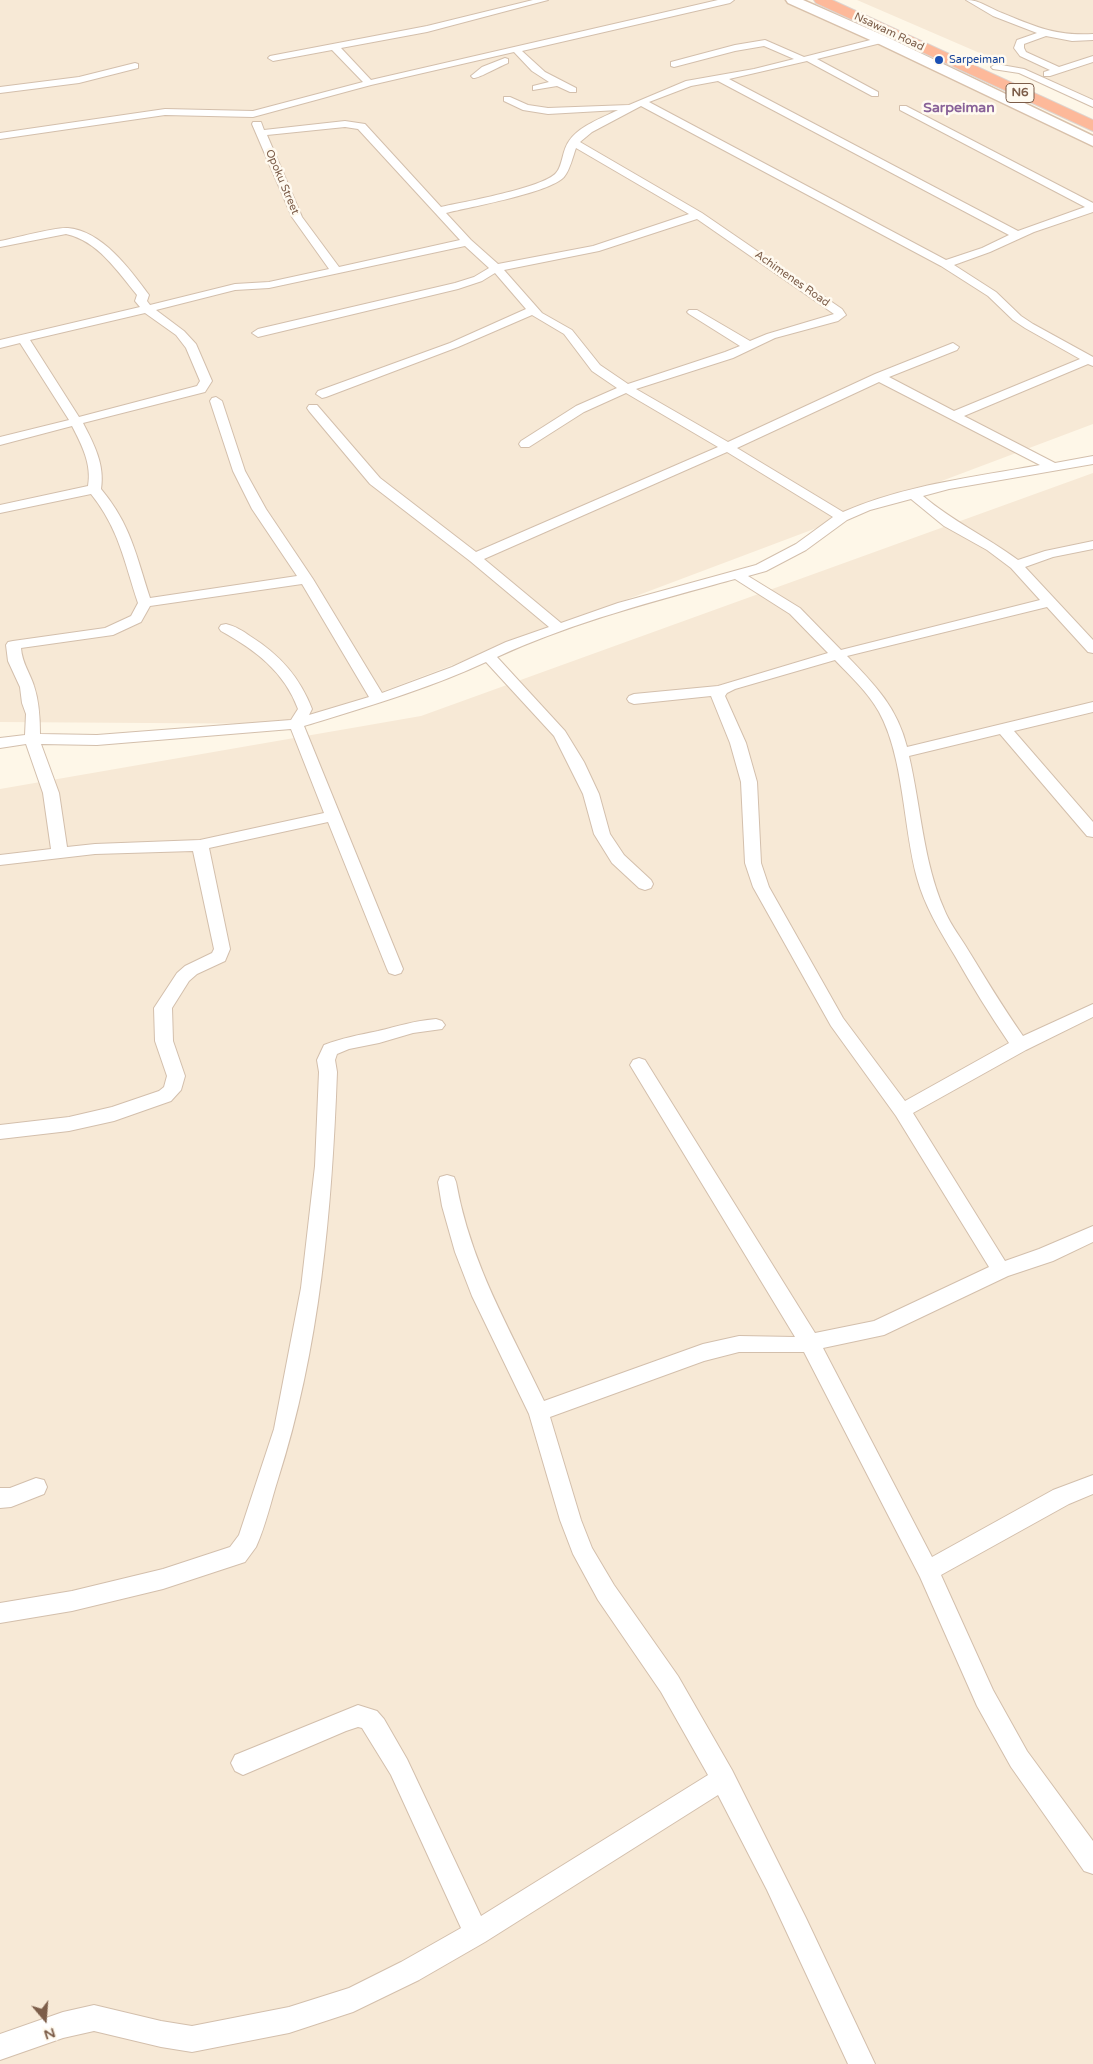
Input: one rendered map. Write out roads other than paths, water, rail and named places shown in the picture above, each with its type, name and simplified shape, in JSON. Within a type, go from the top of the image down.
[{"type":"highway","name":"Nsawam Road","points":[[821,0],[1093,126]]},
{"type":"highway","name":"Nsawam Road","points":[[850,0],[996,67],[1029,79],[1093,114]]},
{"type":"main road","points":[[792,0],[882,40],[1093,142]]},
{"type":"street","points":[[273,58],[336,48],[427,29],[544,0]]},
{"type":"street","points":[[692,0],[706,7]]},
{"type":"street","points":[[0,136],[164,112],[253,114],[369,83],[520,54],[730,0]]},
{"type":"street","points":[[970,0],[996,14],[1043,33],[1072,38],[1093,37]]},
{"type":"street","points":[[1043,33],[1040,36],[1020,42],[1019,48],[1024,54],[1058,70]]},
{"type":"street","points":[[439,211],[522,191],[548,182],[560,174],[573,142],[588,130],[636,104],[689,83],[754,72],[882,40]]},
{"type":"street","points":[[674,64],[735,48],[765,43],[804,58],[876,94]]},
{"type":"street","points":[[336,48],[369,83]]},
{"type":"street","points":[[476,76],[495,64],[520,54]]},
{"type":"street","points":[[520,54],[536,70],[573,90]]},
{"type":"street","points":[[1029,79],[1093,59]]},
{"type":"street","points":[[0,90],[79,80],[135,66]]},
{"type":"street","points":[[718,77],[1019,236]]},
{"type":"street","points":[[1029,79],[1093,104]]},
{"type":"street","points":[[536,88],[558,83]]},
{"type":"street","points":[[506,98],[526,108],[548,111],[636,104],[763,166],[886,234],[945,264],[992,294],[1017,318],[1029,326],[1064,344],[1091,361]]},
{"type":"street","points":[[903,108],[1093,207]]},
{"type":"street","name":"Opoku Street","points":[[253,114],[297,217],[336,270]]},
{"type":"street","points":[[261,133],[345,124],[361,126],[467,242],[496,268],[534,310],[542,317],[568,332],[596,368],[626,388],[678,417],[842,517]]},
{"type":"street","name":"Achimenes Road","points":[[525,444],[580,409],[626,388],[729,355],[771,336],[834,319],[840,315],[838,311],[698,215],[573,142]]},
{"type":"street","points":[[945,264],[1093,207]]},
{"type":"street","points":[[258,333],[458,286],[478,279],[496,268],[595,249],[698,215]]},
{"type":"street","points":[[0,244],[74,231],[110,255],[143,295],[141,301],[147,308],[180,333],[192,347],[206,381],[201,389],[0,441]]},
{"type":"street","points":[[0,344],[235,287],[269,285],[467,242]]},
{"type":"street","points":[[322,394],[454,344],[534,310]]},
{"type":"street","points":[[693,312],[750,346]]},
{"type":"street","points":[[23,339],[76,422],[91,455],[96,474],[94,489],[115,516],[126,541],[135,577],[145,603]]},
{"type":"street","points":[[475,558],[726,448],[879,377],[953,347]]},
{"type":"street","points":[[953,416],[1091,361]]},
{"type":"street","points":[[879,377],[1051,466]]},
{"type":"street","points":[[216,401],[240,471],[259,509],[306,579],[378,699]]},
{"type":"street","points":[[313,408],[375,481],[475,558],[559,628]]},
{"type":"street","points":[[0,744],[32,739],[97,740],[234,731],[296,724],[378,699],[489,656],[512,645],[623,606],[761,568],[782,559],[842,517],[865,508],[956,483],[1093,460]]},
{"type":"street","points":[[0,509],[94,489]]},
{"type":"street","points":[[913,494],[949,523],[992,547],[1016,564],[1050,602],[1090,641]]},
{"type":"street","points":[[1016,564],[1050,554],[1093,545]]},
{"type":"street","points":[[737,575],[795,611],[840,654],[872,691],[886,712],[896,733],[910,794],[915,836],[925,878],[936,910],[990,1002],[1020,1045]]},
{"type":"street","points":[[145,603],[306,579]]},
{"type":"street","points":[[634,699],[721,690],[840,654],[1050,602]]},
{"type":"street","points":[[60,853],[51,793],[32,739],[33,714],[29,703],[27,687],[6,646],[108,632],[136,619],[145,603]]},
{"type":"street","points":[[226,628],[271,656],[286,674],[302,697],[305,709],[296,724]]},
{"type":"street","points":[[489,656],[560,734],[591,794],[602,834],[618,859],[645,884]]},
{"type":"street","points":[[721,690],[718,696],[738,743],[748,782],[753,863],[761,887],[837,1022],[902,1111],[1001,1270]]},
{"type":"street","points":[[901,753],[1005,730],[1093,707]]},
{"type":"street","points":[[296,724],[395,969]]},
{"type":"street","points":[[1005,730],[1093,832]]},
{"type":"street","points":[[0,860],[95,849],[200,845],[333,816]]},
{"type":"street","points":[[0,1132],[69,1124],[114,1114],[147,1104],[165,1096],[172,1090],[176,1076],[164,1042],[163,1008],[183,978],[191,970],[206,965],[219,957],[222,949],[221,936],[200,845]]},
{"type":"street","points":[[902,1111],[1020,1045],[1093,1010]]},
{"type":"street","points":[[0,1613],[72,1600],[164,1579],[236,1554],[243,1549],[248,1540],[284,1429],[311,1288],[324,1166],[328,1072],[326,1060],[330,1050],[346,1043],[379,1037],[413,1026],[436,1025]]},
{"type":"street","points":[[639,1065],[810,1343],[928,1571],[982,1690],[1019,1759],[1092,1856]]},
{"type":"street","points":[[447,1182],[451,1214],[462,1251],[486,1305],[539,1412],[558,1466],[570,1516],[584,1553],[628,1626],[669,1681],[724,1778],[862,2064]]},
{"type":"street","points":[[539,1412],[703,1353],[739,1344],[797,1345],[877,1329],[1001,1270],[1046,1255],[1093,1234]]},
{"type":"street","points":[[928,1571],[1061,1497],[1093,1484]]},
{"type":"street","points":[[0,1498],[11,1497],[36,1487]]},
{"type":"street","points":[[243,1763],[358,1716],[369,1719],[376,1726],[396,1761],[476,1933]]},
{"type":"street","points":[[0,2047],[63,2025],[94,2018],[161,2034],[192,2039],[289,2020],[353,1999],[410,1971],[476,1933],[724,1778]]},
{"type":"place","name":"Sarpeiman","points":[[939,60]]},
{"type":"district","name":"Sarpeiman","points":[[959,108]]}]
